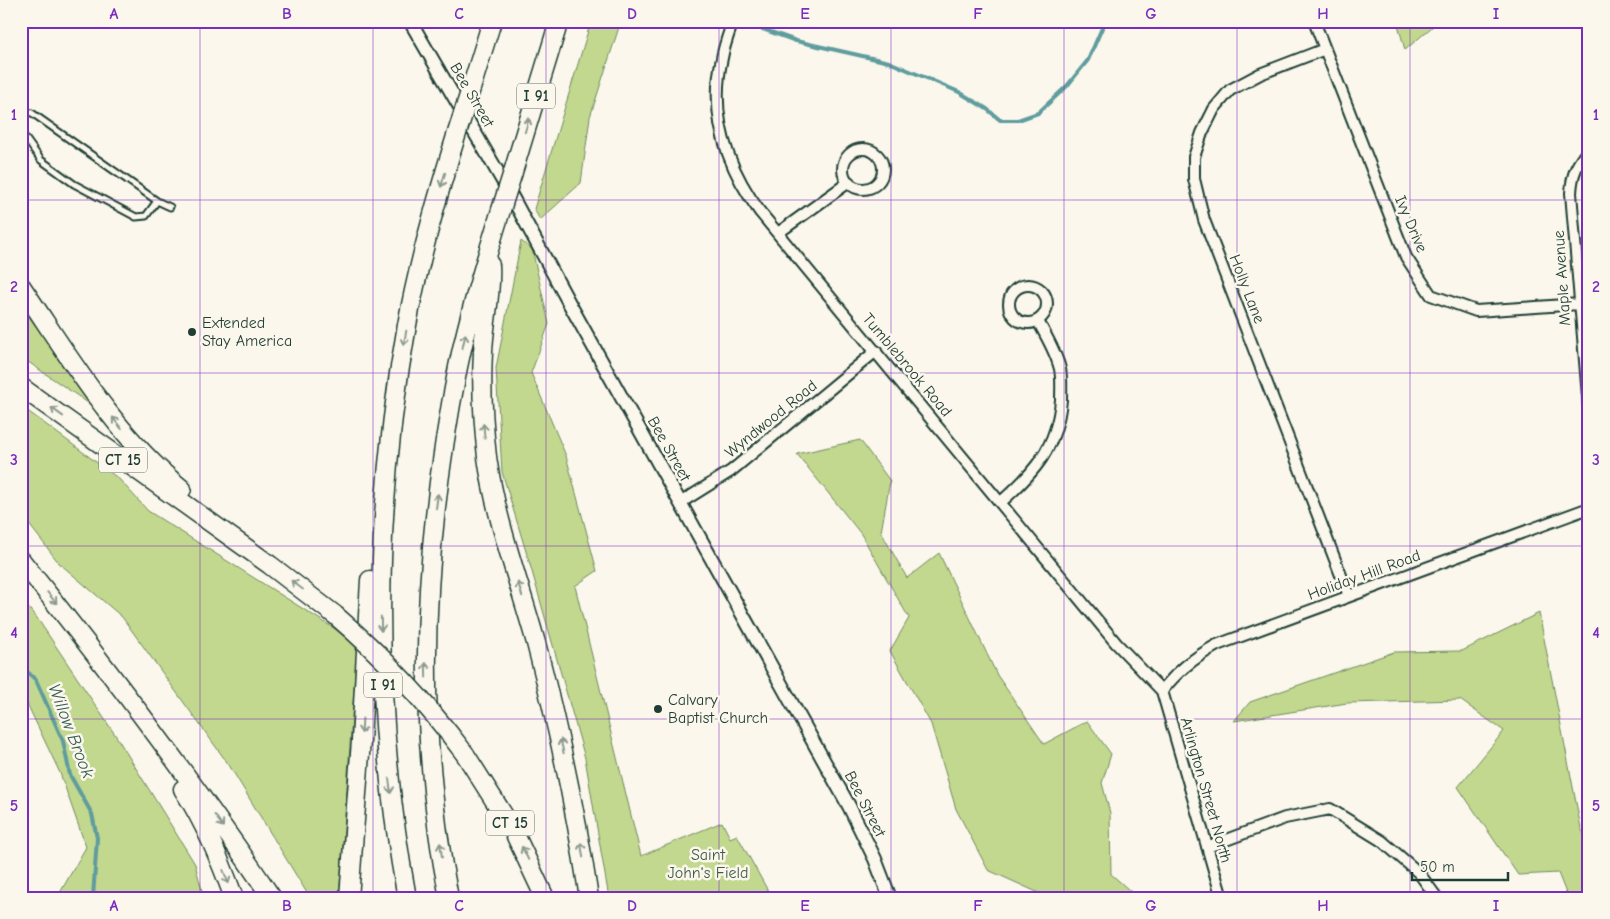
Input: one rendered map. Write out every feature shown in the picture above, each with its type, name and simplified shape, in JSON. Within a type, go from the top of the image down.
[{"type":"highway","points":[[481,21],[482,52]]},
{"type":"highway","name":"I 91","points":[[407,898],[389,776],[383,694],[382,588],[388,470],[396,393],[407,324],[430,224],[492,21]]},
{"type":"highway","name":"I 91","points":[[448,898],[437,823],[430,754],[426,683],[428,595],[434,522],[452,402],[468,326],[501,210],[559,21]]},
{"type":"highway","points":[[490,247],[490,289],[483,344],[482,380],[484,422],[490,472],[501,524],[535,642],[565,760],[589,898]]},
{"type":"highway","points":[[21,286],[94,394],[127,437],[161,472],[195,500],[224,532]]},
{"type":"highway","name":"CT 15","points":[[21,387],[224,532],[335,615],[401,676],[465,754],[514,830],[546,898]]},
{"type":"highway","points":[[349,898],[361,741],[374,521],[377,498],[388,470]]},
{"type":"highway","points":[[21,560],[149,725],[272,898]]},
{"type":"highway","points":[[149,725],[162,756],[202,822],[234,898]]},
{"type":"street","name":"Bee Street","points":[[410,21],[511,195],[849,806],[875,860],[890,898]]},
{"type":"street","name":"Tumblebrook Road","points":[[733,21],[722,58],[719,77],[720,121],[730,159],[748,195],[1116,643],[1162,691]]},
{"type":"street","name":"Ivy Drive","points":[[1314,21],[1406,257],[1431,295],[1476,312],[1579,304]]},
{"type":"street","name":"Holly Lane","points":[[1324,49],[1260,74],[1230,90],[1214,108],[1202,133],[1194,157],[1194,179],[1204,220],[1350,596]]},
{"type":"street","name":"Maple Avenue","points":[[1589,149],[1578,162],[1571,186],[1579,304],[1589,409]]},
{"type":"street","points":[[778,233],[849,182]]},
{"type":"street","points":[[1000,502],[1024,481],[1038,465],[1050,446],[1056,428],[1062,388],[1060,370],[1055,353],[1038,321]]},
{"type":"street","name":"Wyndwood Road","points":[[680,503],[731,471],[876,351]]},
{"type":"street","name":"Holiday Hill Road","points":[[1162,691],[1186,665],[1217,645],[1589,508]]},
{"type":"street","name":"Arlington Street North","points":[[1162,691],[1222,898]]},
{"type":"street","points":[[1207,846],[1285,818],[1330,809],[1382,841],[1419,873],[1437,898]]},
{"type":"lane","points":[[21,110],[32,113],[157,202],[170,207]]},
{"type":"lane","points":[[21,132],[42,160],[74,184],[136,217],[146,216],[157,202]]},
{"type":"green space","points":[[591,21],[621,21],[590,117],[581,183],[540,220],[534,209]]},
{"type":"green space","points":[[1397,21],[1439,21],[1405,50]]},
{"type":"green space","name":"Saint John's Field","points":[[521,241],[532,249],[549,324],[531,373],[566,456],[597,571],[575,586],[641,856],[722,822],[730,838],[737,835],[772,898],[609,898],[585,758],[502,472],[496,368]]},
{"type":"green space","points":[[21,302],[91,405],[21,357]]},
{"type":"green space","points":[[21,406],[119,479],[148,511],[335,629],[357,647],[339,898],[310,898],[229,765],[122,617],[59,563],[21,514]]},
{"type":"green space","points":[[860,440],[890,481],[881,532],[907,578],[939,553],[997,675],[1044,744],[1087,721],[1111,754],[1102,783],[1110,813],[1111,874],[1138,898],[1050,898],[988,870],[956,809],[931,724],[890,651],[909,618],[861,534],[797,454]]},
{"type":"green space","points":[[21,599],[37,618],[116,736],[195,864],[204,898],[57,898],[86,847],[60,773],[21,691]]},
{"type":"green space","points":[[1539,613],[1581,828],[1589,844],[1589,898],[1568,898],[1558,873],[1518,875],[1458,787],[1504,731],[1460,700],[1347,703],[1234,721],[1250,702],[1394,652],[1462,651]]},
{"type":"waterway","points":[[754,26],[796,41],[889,62],[959,92],[987,109],[1000,120],[1018,120],[1038,113],[1067,86],[1088,60],[1105,21]]},
{"type":"waterway","name":"Willow Brook","points":[[21,666],[36,680],[63,741],[70,775],[92,814],[97,838],[93,898]]},
{"type":"place","name":"Extended Stay America","points":[[192,332]]},
{"type":"place","name":"Calvary Baptist Church","points":[[658,709]]}]
